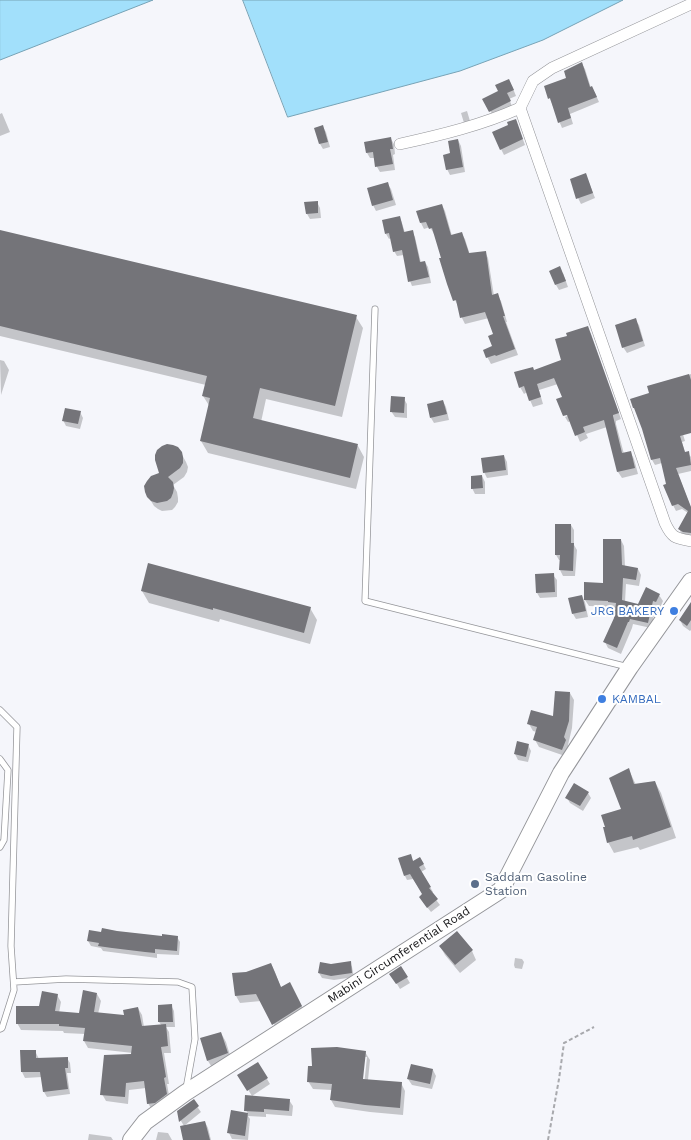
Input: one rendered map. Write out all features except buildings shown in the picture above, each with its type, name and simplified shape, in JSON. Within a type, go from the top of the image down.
[{"type":"main road","name":"Mabini Circumferential Road","points":[[131,1140],[145,1122],[185,1094],[501,890],[561,773],[630,667],[691,581]]},
{"type":"street","points":[[400,144],[463,129],[520,108],[533,81],[552,68],[691,4]]},
{"type":"street","points":[[520,108],[665,523],[670,534],[691,541]]},
{"type":"lane","points":[[375,309],[365,601],[630,667]]},
{"type":"lane","points":[[0,710],[17,728],[11,946],[14,990],[2,1028],[0,1029]]},
{"type":"lane","points":[[0,759],[8,770],[4,840],[0,847]]},
{"type":"lane","points":[[14,982],[66,979],[178,982],[192,987],[195,1038],[185,1094]]},
{"type":"path","points":[[548,1140],[564,1043],[594,1027]]},
{"type":"water","points":[[0,0],[153,0],[0,60]]},
{"type":"water","points":[[243,0],[623,0],[543,40],[460,71],[288,117]]},
{"type":"place","name":"JRG BAKERY","points":[[674,611]]},
{"type":"place","name":"KAMBAL","points":[[602,699]]},
{"type":"place","name":"Saddam Gasoline Station","points":[[475,884]]}]
